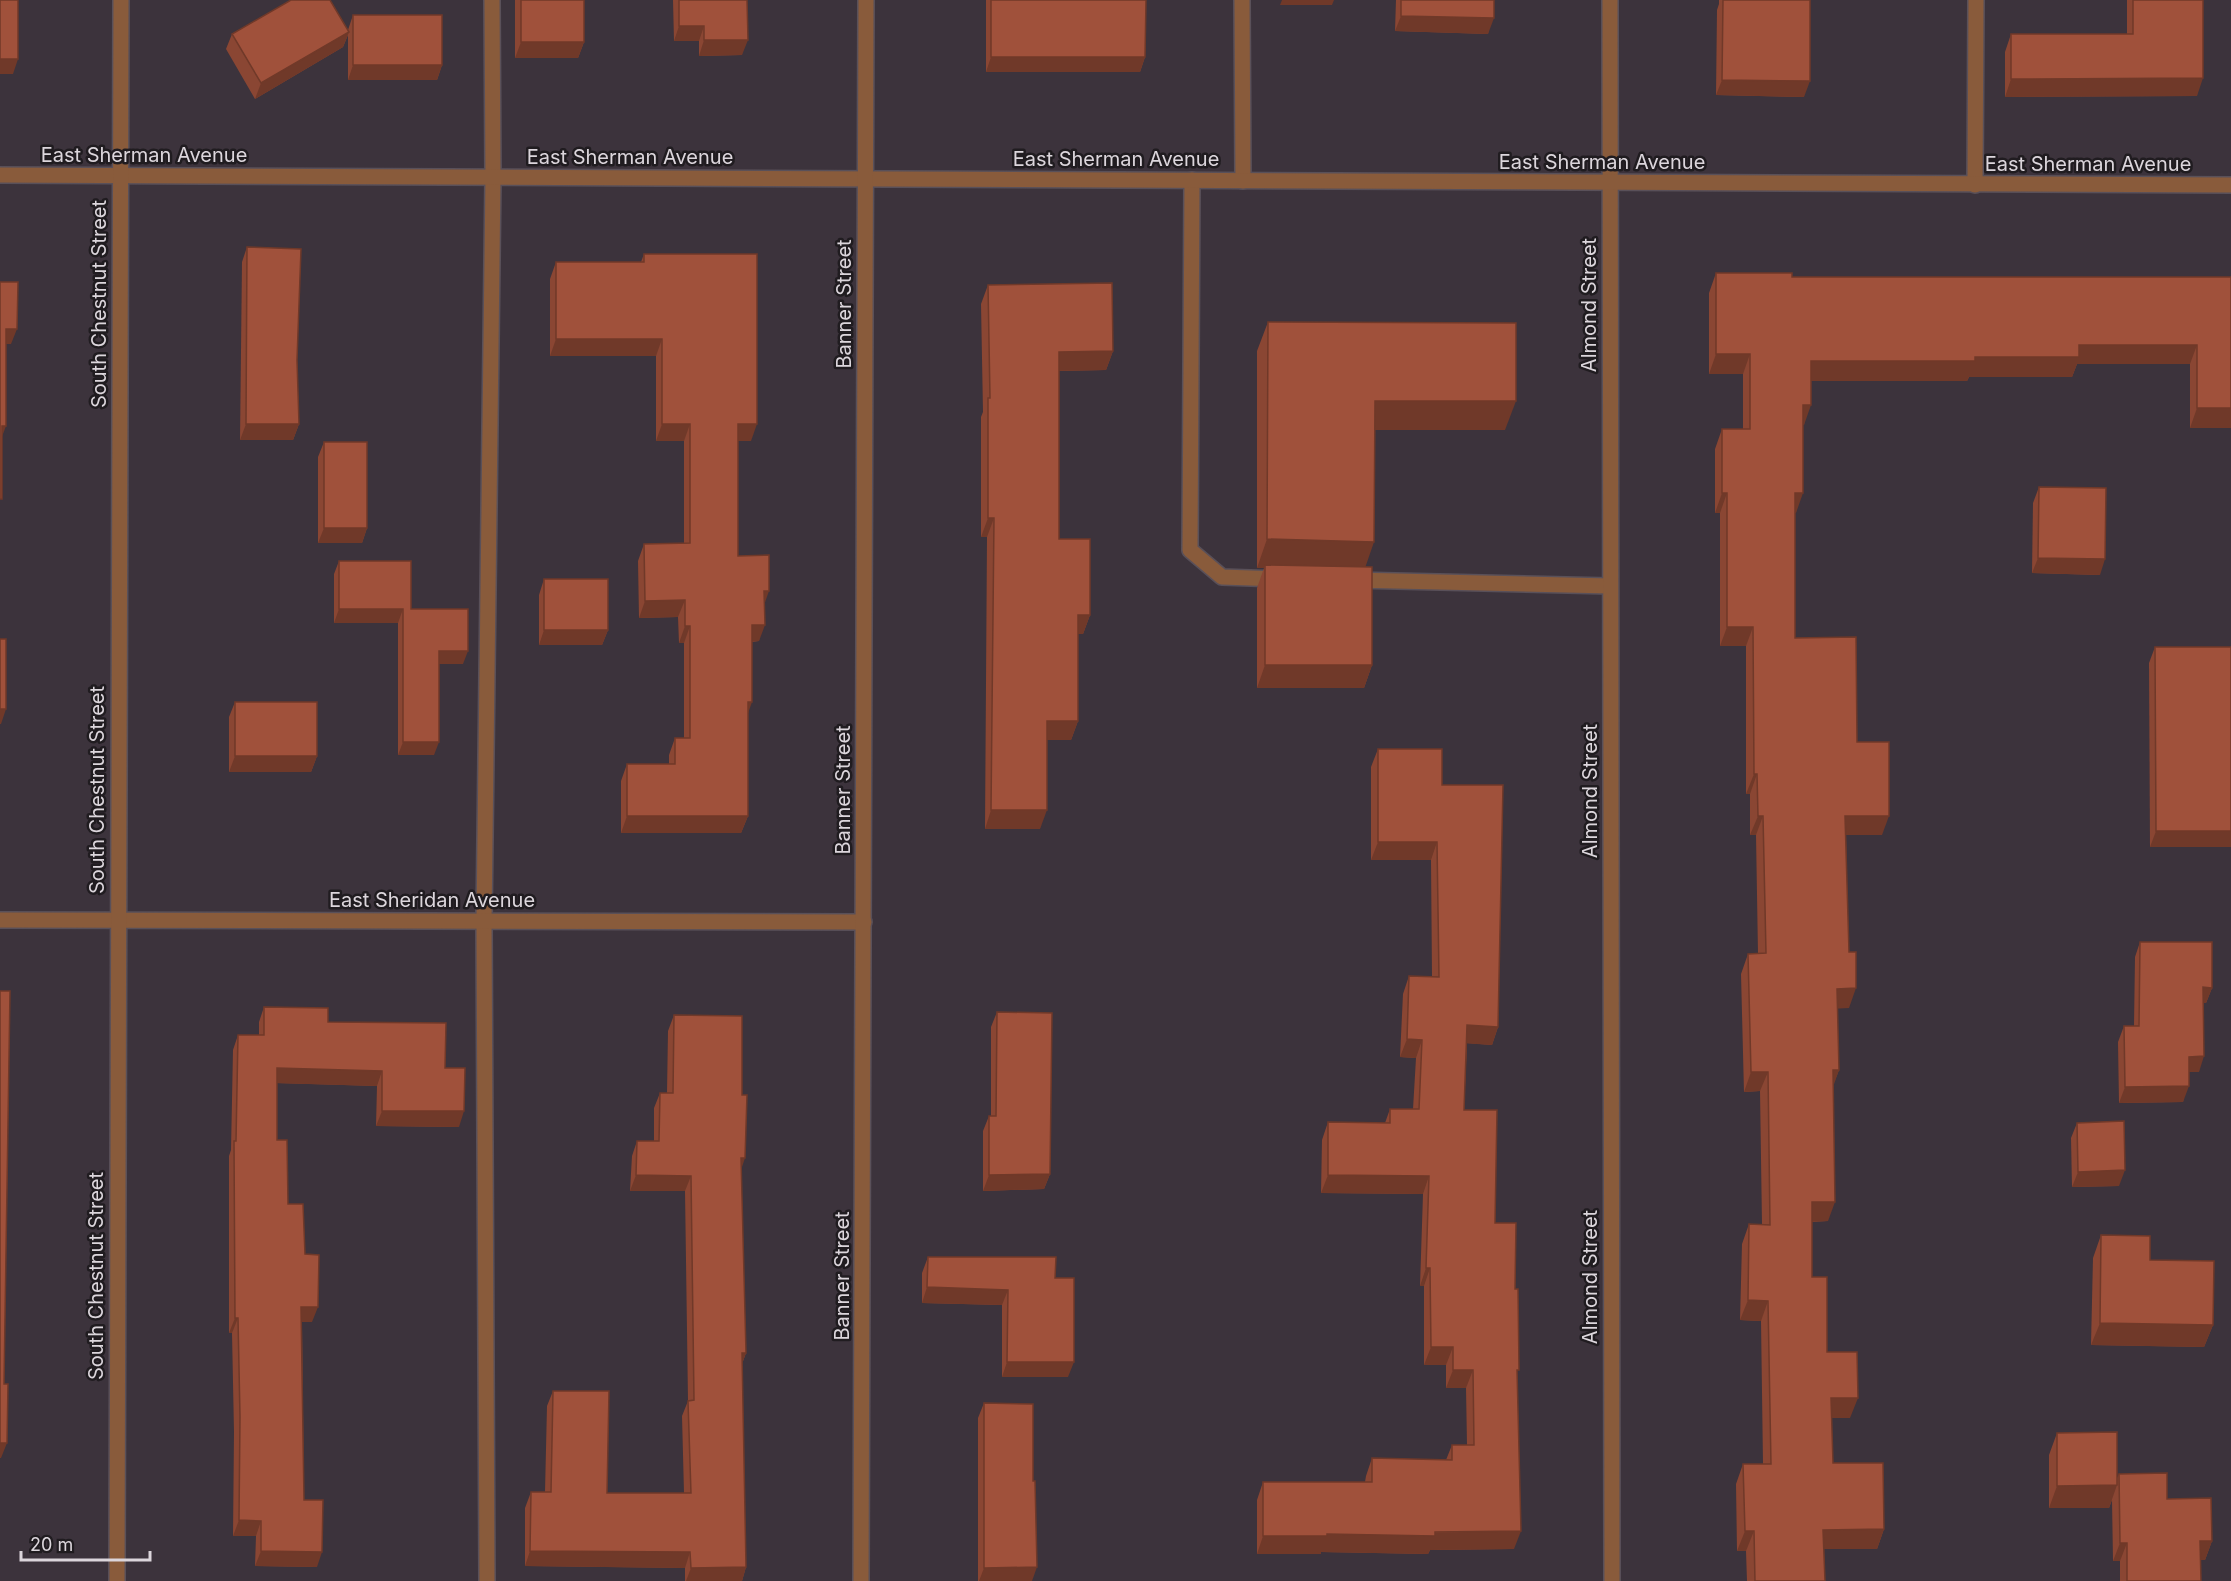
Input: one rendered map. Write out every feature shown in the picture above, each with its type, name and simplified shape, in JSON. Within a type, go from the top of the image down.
[{"type":"street","name":"South Chestnut Street","points":[[117,1581],[121,0]]},
{"type":"street","points":[[486,1581],[484,921],[493,177],[492,0]]},
{"type":"street","name":"Banner Street","points":[[861,1581],[866,0]]},
{"type":"street","points":[[1242,0],[1243,181]]},
{"type":"street","name":"Almond Street","points":[[1610,0],[1612,1581]]},
{"type":"street","points":[[1975,185],[1976,0]]},
{"type":"street","name":"East Sherman Avenue","points":[[0,175],[2231,185]]},
{"type":"street","points":[[1192,180],[1190,550],[1222,577],[1288,579]]},
{"type":"street","points":[[1336,580],[1610,586]]},
{"type":"street","name":"East Sheridan Avenue","points":[[0,920],[864,922]]},
{"type":"building","points":[[0,0],[18,0],[18,59],[0,59]]},
{"type":"building","points":[[291,0],[330,0],[349,32],[261,83],[232,34]]},
{"type":"building","points":[[521,0],[584,0],[584,42],[521,42]]},
{"type":"building","points":[[679,0],[747,0],[748,40],[704,40],[704,26],[679,26]]},
{"type":"building","points":[[991,0],[1146,0],[1145,57],[991,57]]},
{"type":"building","points":[[1401,0],[1494,0],[1494,18],[1401,16]]},
{"type":"building","points":[[1723,0],[1810,0],[1810,81],[1722,80]]},
{"type":"building","points":[[2133,0],[2203,0],[2203,78],[2011,79],[2011,34],[2133,34]]},
{"type":"building","points":[[353,15],[442,15],[442,65],[353,65]]},
{"type":"building","points":[[247,247],[301,249],[297,360],[299,424],[246,424]]},
{"type":"building","points":[[644,254],[757,254],[757,424],[738,424],[738,556],[769,555],[769,591],[764,591],[765,625],[752,625],[752,702],[748,702],[748,816],[627,816],[627,764],[675,764],[675,738],[690,738],[690,626],[685,626],[685,600],[645,601],[644,544],[690,543],[690,424],[662,424],[662,339],[556,339],[556,262],[644,262]]},
{"type":"building","points":[[1716,273],[1792,273],[1792,277],[2231,277],[2231,408],[2197,408],[2197,345],[2079,345],[2079,357],[1975,357],[1975,361],[1811,361],[1811,405],[1803,405],[1803,493],[1795,493],[1795,638],[1856,637],[1857,742],[1889,742],[1889,816],[1845,816],[1849,952],[1856,952],[1856,988],[1837,989],[1839,1070],[1833,1070],[1835,1202],[1812,1202],[1812,1277],[1827,1277],[1827,1352],[1857,1352],[1858,1398],[1831,1398],[1833,1463],[1883,1463],[1884,1529],[1823,1530],[1825,1581],[1755,1581],[1754,1531],[1745,1531],[1743,1464],[1771,1464],[1768,1301],[1748,1300],[1749,1224],[1770,1225],[1768,1072],[1751,1072],[1748,954],[1766,953],[1763,816],[1758,816],[1757,774],[1754,774],[1753,627],[1727,627],[1727,493],[1722,493],[1722,429],[1750,429],[1750,354],[1716,354]]},
{"type":"building","points":[[0,282],[18,282],[17,329],[6,329],[6,426],[2,426],[2,499],[0,499]]},
{"type":"building","points":[[1112,283],[1113,351],[1059,352],[1059,539],[1090,539],[1090,615],[1078,615],[1078,721],[1047,721],[1047,810],[991,810],[994,518],[988,518],[988,398],[990,398],[988,285]]},
{"type":"building","points":[[1268,322],[1516,323],[1516,401],[1375,401],[1374,542],[1267,539]]},
{"type":"building","points":[[324,442],[367,442],[367,528],[324,528]]},
{"type":"building","points":[[2039,487],[2106,488],[2105,559],[2038,558]]},
{"type":"building","points":[[339,561],[411,561],[411,609],[468,609],[468,651],[439,651],[439,742],[403,742],[403,609],[339,609]]},
{"type":"building","points":[[1265,565],[1372,567],[1372,665],[1265,665]]},
{"type":"building","points":[[544,579],[608,579],[608,630],[544,630]]},
{"type":"building","points":[[0,639],[6,639],[6,709],[0,709]]},
{"type":"building","points":[[2155,647],[2231,647],[2231,831],[2156,831]]},
{"type":"building","points":[[235,702],[317,702],[317,756],[235,756]]},
{"type":"building","points":[[1378,749],[1442,749],[1442,785],[1503,785],[1498,1027],[1467,1025],[1464,1110],[1497,1110],[1495,1223],[1516,1223],[1515,1289],[1518,1289],[1519,1370],[1517,1370],[1521,1531],[1435,1532],[1435,1536],[1327,1534],[1327,1536],[1263,1536],[1263,1482],[1372,1482],[1372,1458],[1452,1460],[1452,1445],[1474,1445],[1473,1370],[1453,1370],[1453,1347],[1431,1347],[1430,1268],[1426,1268],[1429,1176],[1328,1175],[1328,1122],[1390,1123],[1390,1109],[1419,1109],[1422,1040],[1407,1039],[1409,976],[1439,977],[1437,842],[1378,842]]},
{"type":"building","points":[[2140,942],[2212,942],[2212,988],[2203,987],[2204,1056],[2189,1057],[2189,1086],[2125,1087],[2124,1026],[2139,1026]]},
{"type":"building","points":[[0,991],[10,991],[4,1384],[8,1384],[7,1443],[0,1443]]},
{"type":"building","points":[[264,1007],[328,1008],[328,1022],[446,1023],[445,1068],[465,1068],[464,1111],[382,1111],[382,1071],[277,1068],[277,1140],[287,1140],[288,1204],[303,1204],[305,1254],[319,1255],[318,1307],[301,1307],[304,1500],[323,1500],[322,1552],[261,1551],[261,1521],[239,1520],[240,1417],[238,1318],[235,1318],[234,1141],[236,1141],[238,1035],[264,1035]]},
{"type":"building","points":[[997,1012],[1052,1013],[1050,1174],[989,1175],[989,1116],[996,1116]]},
{"type":"building","points":[[674,1015],[742,1016],[742,1095],[747,1095],[745,1158],[741,1158],[746,1353],[742,1353],[746,1567],[691,1568],[690,1552],[530,1551],[531,1492],[551,1492],[553,1391],[609,1391],[607,1493],[691,1493],[688,1401],[694,1400],[691,1176],[636,1175],[637,1141],[659,1141],[660,1093],[673,1093]]},
{"type":"building","points":[[2124,1121],[2125,1170],[2078,1172],[2077,1123]]},
{"type":"building","points":[[2101,1235],[2150,1236],[2150,1260],[2214,1261],[2213,1325],[2100,1323]]},
{"type":"building","points":[[928,1257],[1056,1257],[1055,1278],[1074,1278],[1074,1362],[1007,1362],[1008,1290],[927,1287]]},
{"type":"building","points":[[984,1403],[1033,1404],[1033,1481],[1035,1481],[1037,1567],[984,1568]]},
{"type":"building","points":[[2117,1432],[2117,1485],[2057,1486],[2057,1433]]},
{"type":"building","points":[[2167,1473],[2167,1499],[2211,1498],[2212,1541],[2200,1541],[2201,1581],[2127,1581],[2127,1543],[2120,1543],[2119,1474]]}]
